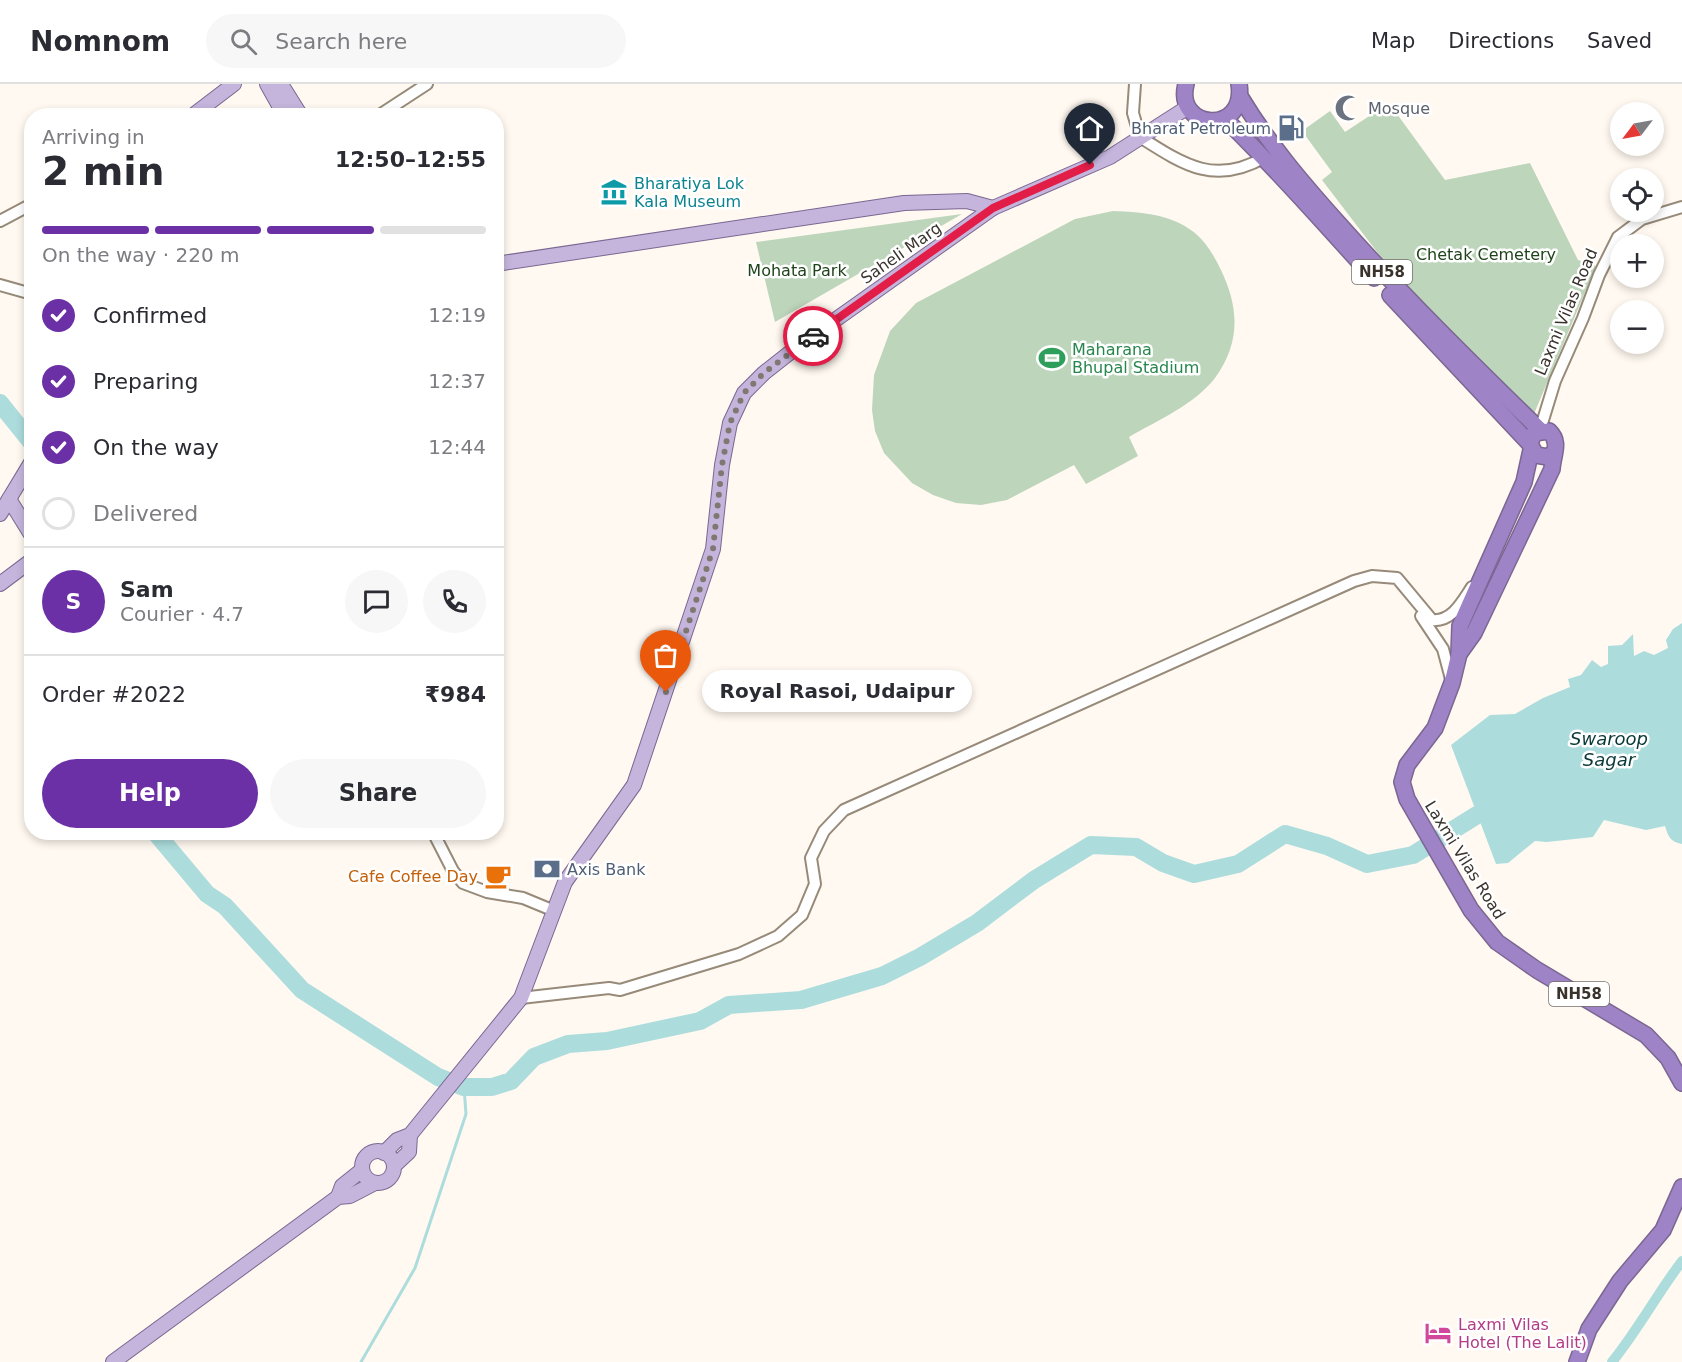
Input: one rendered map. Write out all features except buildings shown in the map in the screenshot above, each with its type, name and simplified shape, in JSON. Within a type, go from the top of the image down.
[{"type":"highway","points":[[1185,84],[1184,94],[1188,107],[1204,120],[1225,118]]},
{"type":"highway","name":"NH58","points":[[1242,88],[1235,110],[1225,118],[1265,157],[1289,187],[1530,447],[1524,482],[1460,626],[1459,654]]},
{"type":"highway","name":"NH58","points":[[1242,88],[1252,118],[1312,193],[1400,292],[1540,430],[1549,431],[1555,437],[1557,445],[1553,453]]},
{"type":"highway","name":"Laxmi Vilas Road","points":[[1530,447],[1531,438],[1540,430]]},
{"type":"highway","points":[[1530,447],[1542,457],[1553,453]]},
{"type":"highway","name":"Laxmi Vilas Road","points":[[1553,453],[1552,469],[1536,504],[1474,633],[1459,654],[1452,683],[1435,728],[1407,765],[1402,782],[1407,799],[1471,910],[1497,942],[1646,1035],[1668,1058],[1682,1083]]},
{"type":"highway","points":[[1577,1362],[1589,1329],[1620,1281],[1663,1230],[1682,1187]]},
{"type":"main road","points":[[202,108],[234,84]]},
{"type":"main road","points":[[267,84],[280,108]]},
{"type":"main road","points":[[281,84],[296,108]]},
{"type":"main road","name":"Saheli Marg","points":[[410,1135],[437,1105],[521,998],[552,910],[565,882],[634,785],[713,549],[722,465],[730,423],[744,393],[764,373],[797,347],[993,208],[1110,157],[1188,107]]},
{"type":"main road","points":[[504,263],[904,203],[967,201],[993,208]]},
{"type":"main road","points":[[0,514],[24,474]]},
{"type":"main road","points":[[11,495],[24,520]]},
{"type":"main road","points":[[0,584],[24,566]]},
{"type":"main road","points":[[113,1362],[338,1197],[350,1196],[375,1183],[387,1180],[394,1166],[409,1152],[410,1135],[397,1140],[384,1153]]},
{"type":"main road","points":[[338,1197],[342,1186],[362,1170],[367,1156],[375,1152],[384,1153],[394,1166]]},
{"type":"main road","points":[[362,1170],[366,1178],[375,1183]]},
{"type":"street","points":[[390,108],[427,84]]},
{"type":"street","points":[[1135,84],[1133,113],[1140,137],[1184,164],[1211,171],[1242,167],[1265,157]]},
{"type":"street","name":"Laxmi Vilas Road","points":[[1540,430],[1555,381],[1599,275],[1618,237],[1642,219],[1682,207]]},
{"type":"street","points":[[0,220],[24,208]]},
{"type":"street","points":[[0,285],[24,292]]},
{"type":"street","points":[[521,998],[609,988],[620,990],[739,954],[778,936],[802,915],[815,884],[811,858],[824,831],[844,810],[1354,581],[1372,576],[1397,578],[1432,620],[1442,621],[1451,615],[1486,569]]},
{"type":"street","points":[[1386,576],[1405,593],[1435,636],[1446,656],[1452,683]]},
{"type":"street","points":[[437,840],[453,871],[463,883],[487,892],[523,898],[552,910]]},
{"type":"green space","name":"Chetak Cemetery","points":[[1389,103],[1445,180],[1530,163],[1578,260],[1596,266],[1534,414],[1464,347],[1387,265],[1322,180],[1332,172],[1302,131],[1330,111],[1345,132]]},
{"type":"green space","name":"Maharana Bhupal Stadium","points":[[1113,211],[1145,213],[1176,222],[1195,233],[1213,255],[1227,284],[1234,311],[1233,338],[1223,365],[1215,378],[1186,404],[1129,437],[1138,456],[1086,484],[1074,465],[1007,500],[981,505],[956,503],[933,495],[912,483],[884,453],[875,431],[872,410],[874,375],[890,331],[916,303],[1075,219]]},
{"type":"green space","name":"Mohata Park","points":[[962,214],[775,322],[756,242]]},
{"type":"water","name":"Swaroop Sagar","points":[[1682,623],[1682,844],[1670,838],[1665,826],[1646,830],[1604,820],[1593,837],[1547,842],[1535,841],[1508,863],[1496,864],[1451,745],[1490,715],[1515,714],[1543,698],[1570,687],[1568,679],[1581,675],[1592,660],[1601,667],[1608,664],[1608,646],[1622,645],[1633,634],[1634,656],[1644,651],[1654,655],[1668,648],[1666,640],[1673,629]]},
{"type":"waterway","points":[[0,403],[24,433]]},
{"type":"waterway","points":[[162,840],[207,894],[225,906],[302,990],[438,1077],[464,1087],[492,1087],[511,1081],[534,1057],[568,1044],[607,1041],[700,1021],[729,1005],[801,1000],[882,976],[920,957],[977,923],[1034,880],[1091,845],[1136,847],[1163,863],[1194,874],[1238,864],[1285,834],[1327,846],[1367,864],[1413,855],[1477,815]]},
{"type":"waterway","points":[[361,1362],[415,1268],[466,1114],[464,1087]]},
{"type":"waterway","points":[[1612,1362],[1682,1261]]},
{"type":"way so far","points":[[666,692],[713,549],[722,465],[730,423],[744,393],[764,373],[813,336]]},
{"type":"place","name":"Mosque","points":[[1348,108]]},
{"type":"place","name":"Bharat Petroleum","points":[[1291,128]]},
{"type":"place","name":"Bharatiya Lok Kala Museum","points":[[614,192]]},
{"type":"place","name":"Maharana Bhupal Stadium","points":[[1052,358]]},
{"type":"place","name":"Royal Rasoi, Udaipur","points":[[666,692]]},
{"type":"place","name":"Axis Bank","points":[[547,869]]},
{"type":"place","name":"Cafe Coffee Day","points":[[498,876]]},
{"type":"place","name":"Laxmi Vilas Hotel (The Lalit)","points":[[1438,1333]]},
{"type":"route","points":[[813,336],[993,208],[1090,165]]}]
